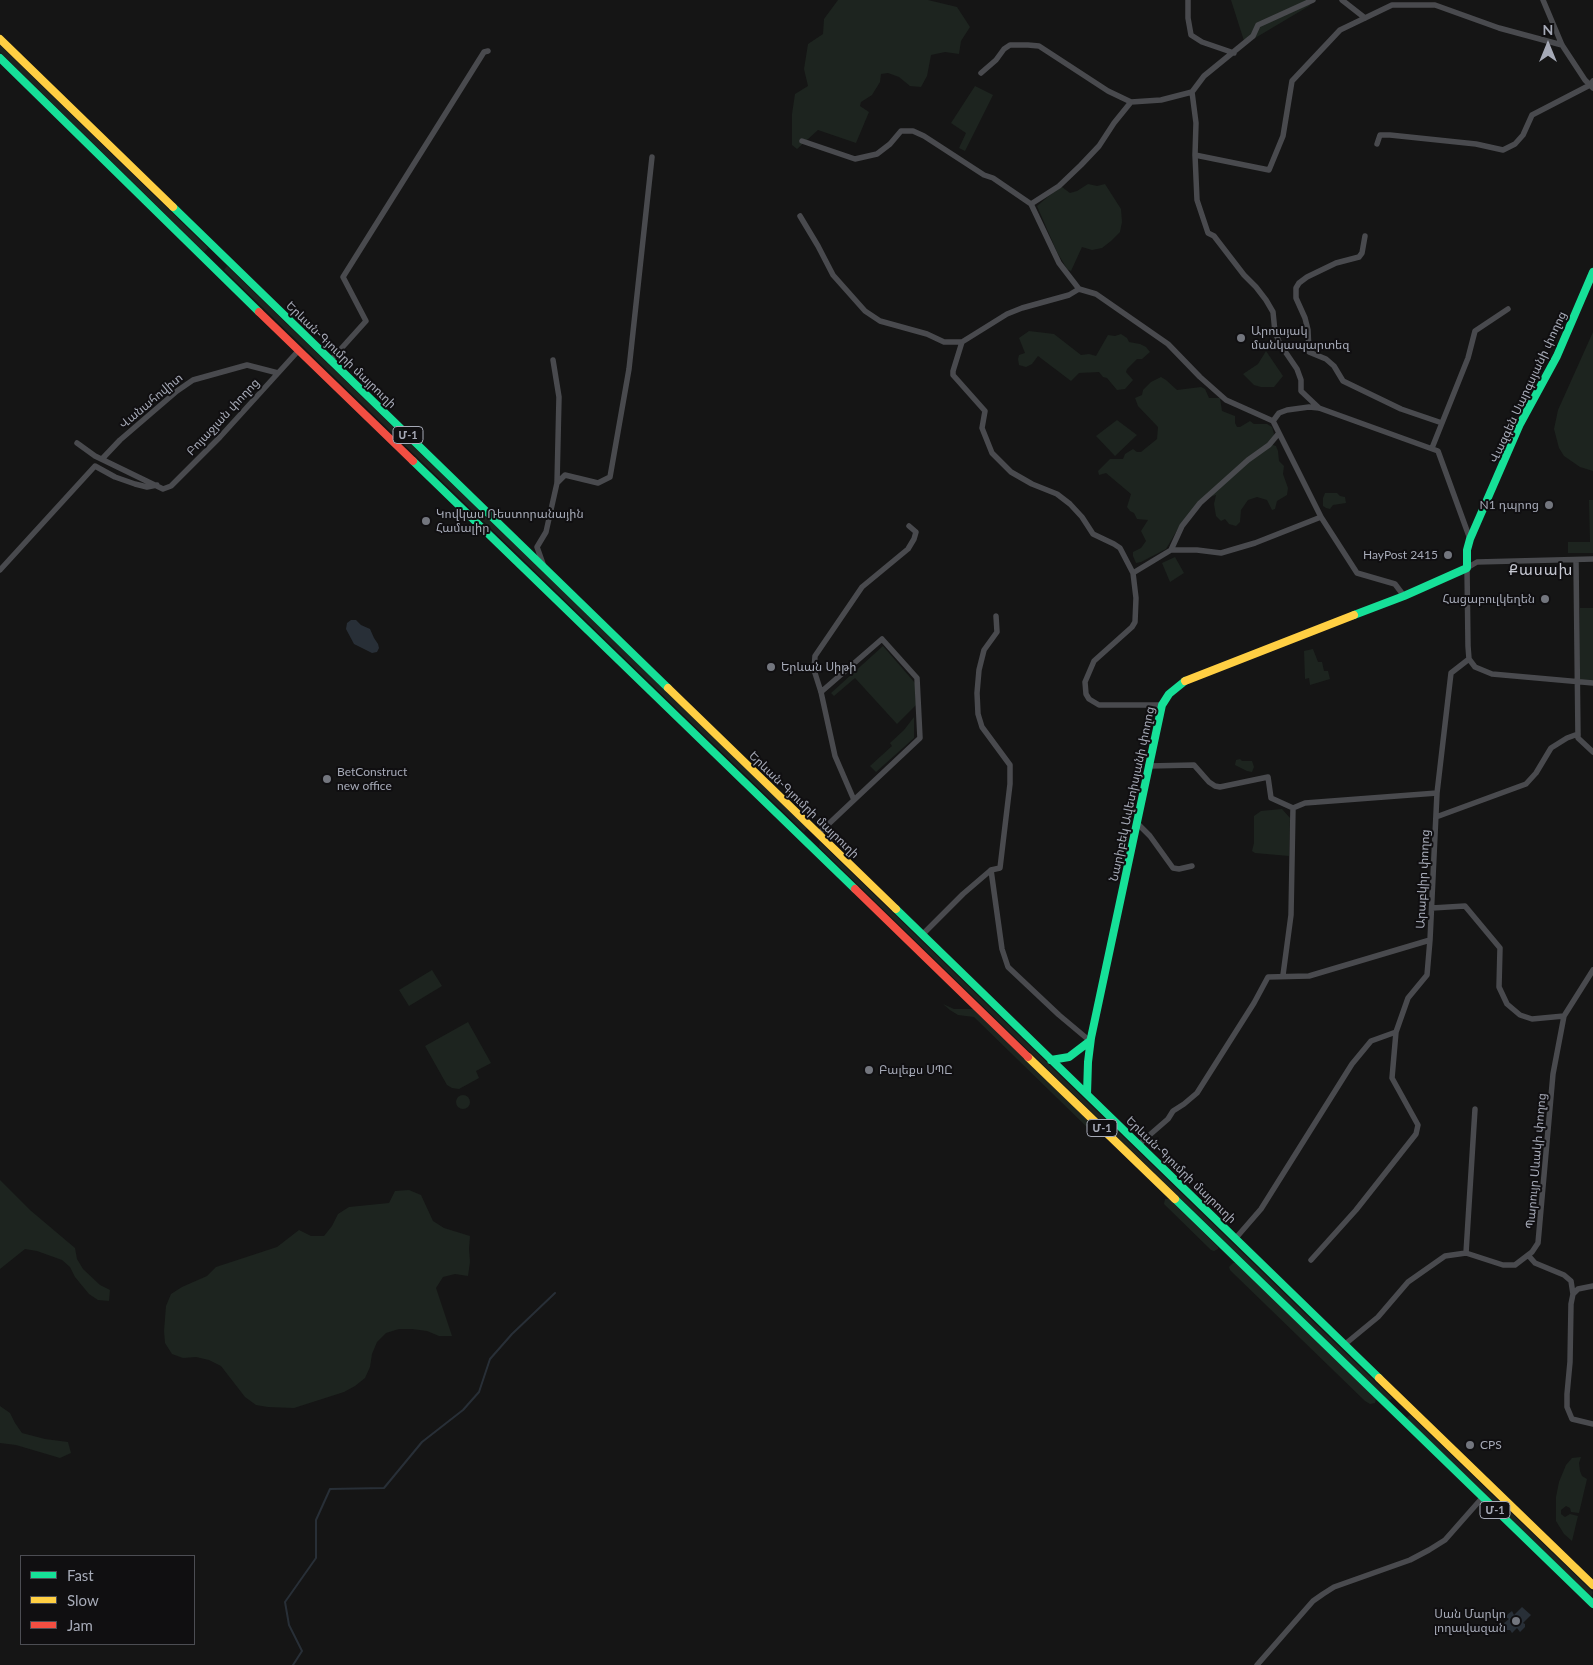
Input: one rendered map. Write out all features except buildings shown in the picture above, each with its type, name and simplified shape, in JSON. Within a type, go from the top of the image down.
[{"type":"main road","name":"Երևան-Գյումրի մայրուղի","points":[[0,39],[1593,1585]]},
{"type":"main road","name":"Երևան-Գյումրի մայրուղի","points":[[0,58],[1593,1604]]},
{"type":"main road","points":[[214,267],[224,257]]},
{"type":"main road","name":"Վազգեն Սարգսյանի փողոց","points":[[1467,568],[1467,550],[1470,539],[1520,424],[1557,356],[1593,272]]},
{"type":"main road","name":"Նարիբեկ Ավետիսյանի փողոց","points":[[1086,1094],[1090,1041],[1148,766],[1162,705],[1169,694],[1186,681],[1404,596],[1467,568]]},
{"type":"main road","points":[[806,841],[817,832]]},
{"type":"main road","points":[[1051,1060],[1069,1057],[1090,1041]]},
{"type":"main road","points":[[1397,1415],[1407,1406]]},
{"type":"street","points":[[1188,0],[1188,18],[1191,35],[1202,42],[1234,53]]},
{"type":"street","points":[[981,73],[1010,45],[1039,46],[1108,91],[1131,102],[1161,100],[1192,92],[1204,76],[1253,36],[1258,25],[1314,0]]},
{"type":"street","points":[[1342,0],[1365,18]]},
{"type":"street","points":[[1377,144],[1380,135],[1390,135],[1476,144],[1503,150],[1515,144],[1532,115],[1592,85],[1562,45],[1544,0]]},
{"type":"street","points":[[1195,155],[1269,170],[1283,136],[1292,81],[1340,30],[1392,4],[1435,4],[1499,28],[1562,45]]},
{"type":"street","points":[[330,361],[366,321],[342,277],[484,52],[488,51]]},
{"type":"street","points":[[1192,92],[1196,123],[1197,200],[1208,233],[1214,236],[1266,300],[1273,312],[1275,332],[1280,344],[1297,369],[1301,380],[1301,391],[1319,408]]},
{"type":"street","points":[[1031,204],[1059,186],[1081,165],[1099,146],[1131,102]]},
{"type":"street","points":[[802,141],[855,159],[877,154],[901,132],[912,131],[924,136],[984,175],[993,178],[1031,204],[1059,263],[1079,289],[1096,294],[1168,344],[1200,377],[1226,400],[1272,421],[1321,517],[1357,573],[1395,584],[1404,596]]},
{"type":"street","points":[[556,483],[565,475],[598,483],[610,477],[629,369],[652,157]]},
{"type":"street","points":[[800,216],[833,275],[865,312],[880,321],[927,334],[944,342],[962,342],[1007,314],[1022,308],[1069,296],[1079,289]]},
{"type":"street","points":[[1365,236],[1362,253],[1358,257],[1336,263],[1307,277],[1296,288],[1296,298],[1308,330],[1309,352],[1326,359],[1334,366],[1343,381],[1401,409],[1442,423]]},
{"type":"street","points":[[1432,448],[1468,358],[1475,330],[1508,309]]},
{"type":"street","points":[[962,342],[953,375],[985,411],[982,428],[992,453],[1012,472],[1032,484],[1057,494],[1070,504],[1082,517],[1093,534],[1120,548],[1133,573],[1136,598],[1135,622],[1132,627],[1094,661],[1086,682],[1086,694],[1089,699],[1099,705],[1162,705]]},
{"type":"street","name":"Բոյաջյան փողոց","points":[[0,570],[95,466],[115,477],[135,484],[148,487],[157,485],[163,488],[171,486],[220,437],[300,350]]},
{"type":"street","points":[[544,568],[537,547],[546,532],[556,483],[559,397],[553,360]]},
{"type":"street","name":"Վանահովիտ","points":[[102,459],[120,440],[177,391],[193,380],[247,366],[278,373]]},
{"type":"street","points":[[1272,421],[1279,413],[1287,410],[1303,407],[1319,408],[1438,451],[1470,539]]},
{"type":"street","points":[[1171,550],[1182,526],[1192,512],[1248,460],[1269,445],[1279,433]]},
{"type":"street","points":[[77,443],[94,456],[157,485]]},
{"type":"street","points":[[1133,573],[1171,550],[1197,550],[1222,553],[1255,543],[1321,517]]},
{"type":"street","points":[[854,800],[835,756],[821,692],[814,670],[815,656],[862,587],[908,549],[916,532],[909,526]]},
{"type":"street","points":[[1593,559],[1477,562],[1467,568],[1469,659],[1475,668],[1492,674],[1593,683]]},
{"type":"street","points":[[1576,560],[1578,738],[1593,752]]},
{"type":"street","points":[[922,935],[963,894],[991,870],[1000,868],[1010,784],[1010,765],[982,727],[978,714],[977,693],[979,670],[984,650],[997,632],[996,616]]},
{"type":"street","points":[[817,832],[920,738],[917,678],[882,639],[821,692]]},
{"type":"street","name":"Արաբկիր փողոց","points":[[1138,1145],[1168,1119],[1173,1111],[1196,1093],[1206,1081],[1268,977],[1283,975],[1309,976],[1430,940],[1437,793],[1451,673],[1469,659]]},
{"type":"street","points":[[1436,817],[1526,784],[1536,773],[1551,748],[1567,738],[1578,734]]},
{"type":"street","points":[[1148,766],[1194,765],[1209,782],[1220,787],[1268,777],[1271,798],[1293,808],[1305,803],[1437,793]]},
{"type":"street","points":[[1283,975],[1291,915],[1293,808]]},
{"type":"street","points":[[1137,823],[1150,836],[1172,868],[1179,869],[1192,866]]},
{"type":"street","points":[[991,870],[1002,949],[1008,966],[1037,995],[1090,1041]]},
{"type":"street","points":[[1432,908],[1464,906],[1500,948],[1499,987],[1507,1004],[1520,1015],[1532,1019],[1564,1016]]},
{"type":"street","points":[[1311,1260],[1356,1210],[1416,1134],[1418,1125],[1392,1078],[1396,1032],[1408,998],[1427,975],[1430,940]]},
{"type":"street","name":"Պարույր Սևակի փողոց","points":[[1528,1255],[1538,1243],[1553,1074],[1564,1016],[1593,970]]},
{"type":"street","points":[[1235,1239],[1261,1209],[1352,1064],[1371,1041],[1396,1032]]},
{"type":"street","points":[[1466,1253],[1475,1109]]},
{"type":"street","points":[[1344,1345],[1378,1316],[1408,1282],[1445,1256],[1466,1253],[1503,1265],[1515,1265],[1528,1255],[1535,1263],[1564,1275],[1571,1281],[1573,1294],[1567,1407],[1572,1419],[1593,1424]]},
{"type":"street","points":[[1573,1294],[1578,1289],[1593,1286]]},
{"type":"street","points":[[1257,1665],[1313,1602],[1323,1594],[1334,1587],[1410,1560],[1429,1550],[1445,1540],[1482,1498]]},
{"type":"shaded area","points":[[838,0],[928,0],[957,7],[970,27],[961,41],[959,54],[945,52],[931,55],[927,76],[921,87],[910,86],[899,77],[888,73],[881,74],[880,82],[872,95],[861,102],[860,106],[869,112],[856,143],[818,130],[797,149],[792,145],[792,114],[795,94],[808,86],[804,69],[808,44],[823,34],[824,19]]},
{"type":"shaded area","points":[[1231,0],[1314,0],[1309,6],[1245,44]]},
{"type":"shaded area","points":[[0,45],[208,248],[204,252],[0,52]]},
{"type":"shaded area","points":[[975,86],[993,95],[965,151],[959,148],[966,133],[951,123]]},
{"type":"shaded area","points":[[1088,184],[1097,186],[1105,184],[1121,209],[1122,222],[1120,232],[1102,248],[1092,250],[1082,247],[1071,271],[1067,269],[1057,252],[1037,206],[1062,187],[1070,193]]},
{"type":"shaded area","points":[[227,266],[807,828],[804,832],[224,270]]},
{"type":"shaded area","points":[[1029,331],[1054,334],[1081,355],[1089,354],[1096,356],[1108,335],[1115,336],[1121,334],[1129,342],[1140,344],[1150,352],[1142,359],[1137,359],[1127,369],[1126,372],[1133,380],[1125,389],[1117,390],[1099,372],[1079,373],[1071,381],[1038,356],[1032,364],[1026,367],[1019,365],[1019,355],[1025,353],[1019,338]]},
{"type":"shaded area","points":[[1593,332],[1593,471],[1580,467],[1564,456],[1559,448],[1554,429],[1558,410]]},
{"type":"shaded area","points":[[1266,351],[1283,376],[1274,387],[1254,385],[1243,374],[1258,364]]},
{"type":"shaded area","points":[[1161,377],[1177,390],[1201,387],[1205,389],[1209,398],[1220,398],[1222,411],[1235,416],[1237,427],[1250,421],[1254,424],[1267,424],[1272,427],[1274,434],[1273,445],[1276,446],[1279,461],[1284,466],[1283,474],[1288,488],[1287,495],[1277,501],[1275,509],[1272,510],[1267,500],[1257,497],[1248,500],[1241,510],[1240,522],[1236,526],[1229,524],[1225,519],[1221,521],[1216,516],[1214,504],[1216,495],[1200,500],[1179,527],[1166,549],[1136,563],[1133,552],[1141,548],[1146,541],[1141,531],[1148,520],[1137,519],[1134,513],[1127,507],[1131,494],[1106,473],[1099,475],[1098,471],[1110,459],[1123,459],[1125,454],[1133,449],[1141,452],[1157,439],[1158,427],[1138,406],[1135,398],[1142,395],[1143,390],[1151,382]]},
{"type":"shaded area","points":[[1117,420],[1137,435],[1115,456],[1096,436]]},
{"type":"shaded area","points":[[1325,493],[1337,493],[1345,497],[1346,503],[1333,505],[1330,509],[1326,508],[1323,506]]},
{"type":"shaded area","points":[[1589,500],[1593,500],[1593,553],[1568,553],[1568,542],[1590,542]]},
{"type":"shaded area","points":[[1175,557],[1184,573],[1170,582],[1162,563]]},
{"type":"shaded area","points":[[1580,608],[1593,608],[1593,683],[1579,682]]},
{"type":"shaded area","points":[[351,620],[356,620],[361,625],[370,629],[378,644],[377,652],[372,653],[354,644],[346,629],[347,623]]},
{"type":"shaded area","points":[[883,646],[915,683],[916,705],[897,724],[855,678],[834,696],[831,693]]},
{"type":"shaded area","points":[[1313,649],[1318,662],[1322,662],[1324,671],[1328,671],[1330,679],[1310,685],[1309,678],[1305,679],[1304,651]]},
{"type":"shaded area","points":[[914,717],[914,738],[876,772],[870,766],[892,746],[890,743]]},
{"type":"shaded area","points":[[1240,759],[1242,761],[1252,761],[1254,767],[1252,772],[1235,765],[1236,760]]},
{"type":"shaded area","points":[[1282,809],[1290,818],[1289,856],[1255,853],[1252,851],[1254,843],[1254,816],[1261,811]]},
{"type":"shaded area","points":[[820,842],[1392,1398],[1389,1401],[819,847]]},
{"type":"shaded area","points":[[432,970],[442,986],[409,1006],[399,990]]},
{"type":"shaded area","points":[[943,1004],[954,1009],[975,1009],[1091,1124],[1094,1134],[974,1017],[958,1015]]},
{"type":"shaded area","points":[[468,1022],[491,1063],[476,1071],[479,1078],[459,1089],[452,1088],[447,1085],[425,1046]]},
{"type":"shaded area","points":[[460,1095],[466,1095],[470,1102],[466,1109],[460,1109],[456,1105],[456,1099]]},
{"type":"shaded area","points":[[0,1180],[30,1210],[75,1248],[77,1259],[83,1269],[100,1285],[110,1290],[109,1301],[98,1300],[89,1294],[75,1277],[70,1267],[62,1260],[37,1251],[25,1249],[0,1269]]},
{"type":"shaded area","points":[[409,1190],[421,1195],[433,1221],[444,1228],[470,1236],[468,1276],[455,1274],[443,1277],[436,1288],[452,1336],[439,1336],[427,1331],[412,1329],[399,1329],[386,1333],[377,1342],[365,1378],[344,1392],[294,1408],[256,1405],[245,1397],[221,1366],[209,1360],[196,1357],[183,1358],[172,1354],[165,1343],[164,1331],[166,1306],[171,1294],[207,1276],[216,1267],[277,1247],[299,1230],[311,1236],[324,1236],[338,1214],[349,1207],[389,1203],[395,1191]]},
{"type":"shaded area","points":[[1165,1199],[1169,1199],[1218,1249],[1211,1250],[1164,1204]]},
{"type":"shaded area","points":[[1236,1263],[1376,1399],[1375,1403],[1370,1404],[1365,1401],[1234,1274],[1229,1267]]},
{"type":"shaded area","points":[[0,1406],[10,1413],[22,1433],[68,1442],[71,1453],[60,1458],[16,1445],[0,1443]]},
{"type":"shaded area","points":[[1410,1415],[1593,1592],[1591,1597],[1406,1418]]},
{"type":"shaded area","points":[[1581,1457],[1579,1463],[1580,1471],[1582,1476],[1587,1479],[1579,1513],[1571,1512],[1570,1508],[1566,1506],[1561,1510],[1561,1514],[1565,1517],[1570,1514],[1578,1516],[1572,1541],[1564,1534],[1556,1521],[1556,1497],[1559,1482],[1566,1465],[1572,1458]]},
{"type":"shaded area","name":"Սան Մարկո լողավազան","points":[[1522,1607],[1531,1615],[1523,1623],[1525,1627],[1520,1632],[1517,1628],[1512,1633],[1510,1630],[1505,1630],[1506,1626],[1504,1623],[1509,1619],[1506,1617],[1508,1614],[1512,1611],[1514,1615]]},
{"type":"waterway","points":[[293,1665],[302,1651],[289,1625],[285,1602],[316,1558],[316,1520],[330,1489],[384,1488],[422,1442],[463,1410],[479,1392],[490,1359],[512,1334],[555,1293]]},
{"type":"traffic: fast","points":[[0,58],[259,312]]},
{"type":"traffic: fast","points":[[173,207],[668,688]]},
{"type":"traffic: fast","points":[[1354,615],[1404,596],[1467,568],[1467,550],[1470,539],[1520,424],[1557,356],[1593,272]]},
{"type":"traffic: fast","points":[[413,461],[855,889]]},
{"type":"traffic: fast","points":[[1087,1094],[1091,1038],[1162,705],[1169,694],[1185,681]]},
{"type":"traffic: fast","points":[[896,909],[1379,1378]]},
{"type":"traffic: fast","points":[[1051,1060],[1069,1057],[1090,1041]]},
{"type":"traffic: fast","points":[[1175,1199],[1593,1604]]},
{"type":"traffic: slow","points":[[0,39],[173,207]]},
{"type":"traffic: slow","points":[[1185,681],[1354,615]]},
{"type":"traffic: slow","points":[[668,688],[896,909]]},
{"type":"traffic: slow","points":[[1028,1057],[1175,1199]]},
{"type":"traffic: slow","points":[[1379,1378],[1593,1585]]},
{"type":"traffic: jam","points":[[259,312],[413,461]]},
{"type":"traffic: jam","points":[[855,889],[1028,1057]]},
{"type":"place","name":"Արուսյակ մանկապարտեզ","points":[[1241,338]]},
{"type":"place","name":"N1 դպրոց","points":[[1549,505]]},
{"type":"place","name":"Կովկաս Ռեստորանային Համալիր","points":[[426,521]]},
{"type":"place","name":"HayPost 2415","points":[[1448,555]]},
{"type":"place","name":"Հացաբուլկեղեն","points":[[1545,599]]},
{"type":"place","name":"Երևան Սիթի","points":[[771,667]]},
{"type":"place","name":"BetConstruct new office","points":[[327,779]]},
{"type":"place","name":"Բալեքս ՍՊԸ","points":[[869,1070]]},
{"type":"place","name":"CPS","points":[[1470,1445]]},
{"type":"place","name":"Սան Մարկո լողավազան","points":[[1516,1621]]},
{"type":"district","name":"Քասախ","points":[[1541,570]]}]
